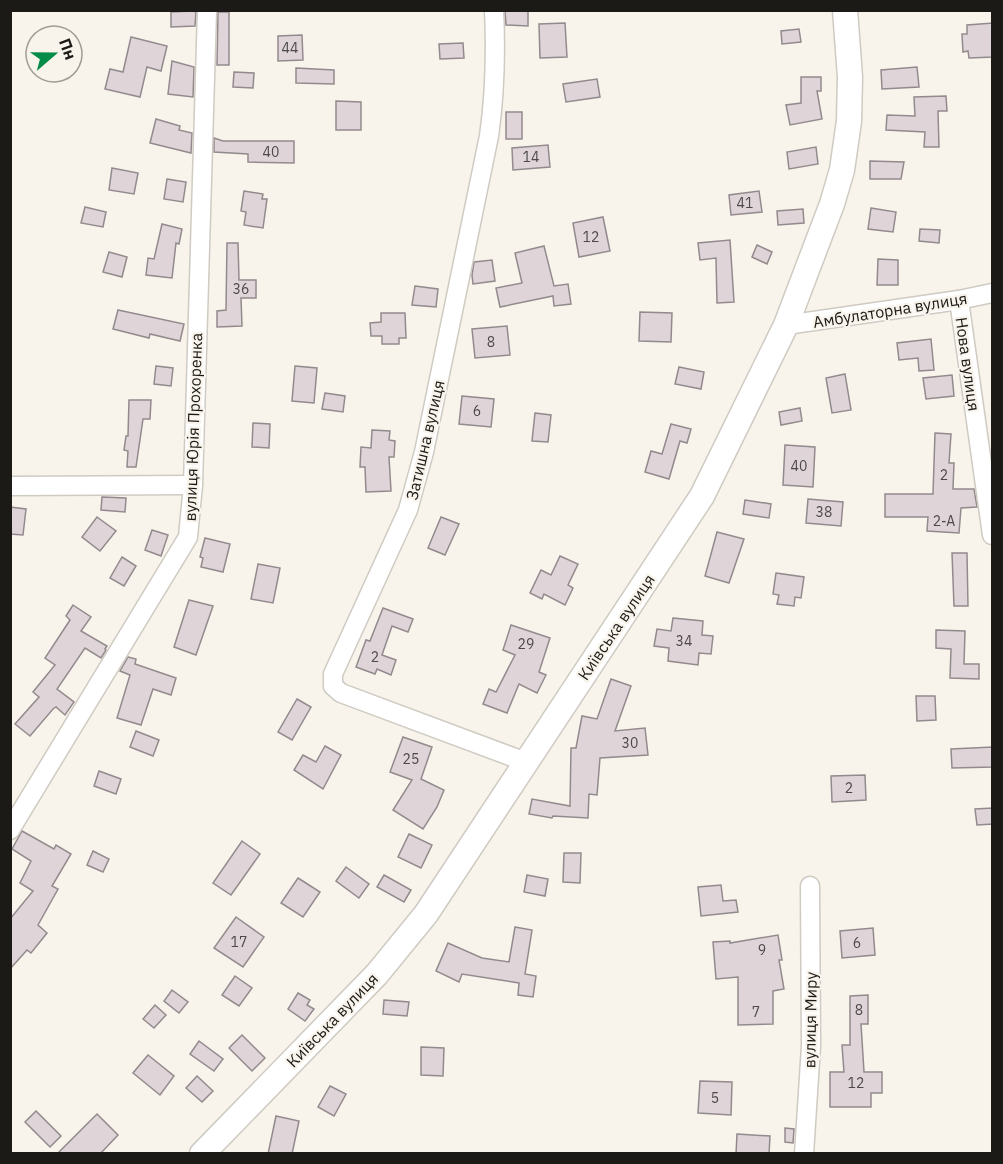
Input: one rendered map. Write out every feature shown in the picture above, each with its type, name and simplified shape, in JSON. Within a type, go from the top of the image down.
[{"type":"street","name":"вулиця Юрія Прохоренка","points":[[10,830],[188,537],[193,485],[207,10]]},
{"type":"street","name":"Затишна вулиця","points":[[494,10],[496,56],[489,136],[424,452],[408,510],[333,674],[333,686],[341,693],[526,762]]},
{"type":"street","name":"Київська вулиця","points":[[202,1154],[377,974],[426,914],[702,496],[786,325],[832,204],[842,170],[849,122],[850,77],[844,10]]},
{"type":"street","name":"Амбулаторна вулиця","points":[[786,325],[993,293]]},
{"type":"street","name":"Нова вулиця","points":[[959,300],[993,535]]},
{"type":"street","points":[[10,486],[193,485]]},
{"type":"street","name":"вулиця Миру","points":[[804,1154],[811,1046],[810,886]]},
{"type":"building","points":[[505,10],[528,10],[528,26],[506,25]]},
{"type":"building","points":[[171,12],[196,12],[195,26],[171,27]]},
{"type":"building","points":[[218,12],[229,12],[229,65],[217,65]]},
{"type":"building","points":[[565,23],[567,57],[540,58],[539,24]]},
{"type":"building","points":[[993,23],[993,57],[969,58],[968,51],[963,52],[962,34],[967,34],[967,25]]},
{"type":"building","points":[[799,29],[801,42],[782,44],[781,31]]},
{"type":"building","points":[[302,35],[303,60],[278,61],[278,36]]},
{"type":"building","points":[[131,37],[167,46],[161,71],[147,67],[140,97],[105,89],[110,69],[123,72]]},
{"type":"building","points":[[463,43],[464,58],[440,59],[439,44]]},
{"type":"building","points":[[172,61],[194,67],[193,97],[168,94]]},
{"type":"building","points":[[917,67],[919,87],[882,89],[881,70]]},
{"type":"building","points":[[296,68],[334,70],[334,84],[296,83]]},
{"type":"building","points":[[234,72],[254,73],[253,88],[233,87]]},
{"type":"building","points":[[801,77],[821,77],[821,91],[817,91],[822,119],[790,125],[786,105],[801,103]]},
{"type":"building","points":[[597,79],[600,97],[566,102],[563,84]]},
{"type":"building","points":[[946,96],[947,111],[938,111],[939,147],[924,147],[925,132],[886,130],[887,115],[915,116],[914,97]]},
{"type":"building","points":[[336,101],[361,102],[361,130],[336,130]]},
{"type":"building","points":[[506,112],[522,112],[522,139],[506,139]]},
{"type":"building","points":[[156,119],[180,126],[179,130],[192,133],[191,153],[150,143]]},
{"type":"building","points":[[214,138],[223,141],[294,141],[294,163],[248,162],[248,154],[214,152]]},
{"type":"building","points":[[548,145],[550,167],[513,170],[512,148]]},
{"type":"building","points":[[816,147],[818,164],[789,169],[787,152]]},
{"type":"building","points":[[870,161],[904,162],[901,179],[870,179]]},
{"type":"building","points":[[112,168],[138,173],[134,194],[109,190]]},
{"type":"building","points":[[167,179],[186,182],[183,202],[164,199]]},
{"type":"building","points":[[244,191],[263,194],[262,199],[267,199],[263,228],[244,225],[246,212],[241,211]]},
{"type":"building","points":[[759,191],[762,212],[731,215],[729,195]]},
{"type":"building","points":[[85,207],[106,212],[103,227],[81,223]]},
{"type":"building","points":[[871,208],[896,212],[893,232],[868,229]]},
{"type":"building","points":[[803,209],[804,223],[778,225],[777,211]]},
{"type":"building","points":[[603,217],[610,251],[579,257],[573,223]]},
{"type":"building","points":[[162,224],[182,229],[179,244],[176,243],[172,278],[146,275],[148,258],[154,259]]},
{"type":"building","points":[[920,229],[940,230],[939,243],[919,241]]},
{"type":"building","points":[[730,240],[734,302],[717,303],[716,258],[700,260],[698,243]]},
{"type":"building","points":[[227,243],[238,243],[239,280],[256,280],[256,298],[241,298],[242,326],[217,327],[217,311],[226,310]]},
{"type":"building","points":[[757,245],[772,252],[767,264],[752,257]]},
{"type":"building","points":[[544,246],[554,286],[568,284],[571,304],[554,306],[553,296],[500,307],[496,288],[522,283],[515,253]]},
{"type":"building","points":[[109,252],[127,257],[122,277],[103,272]]},
{"type":"building","points":[[878,259],[898,260],[898,285],[877,285]]},
{"type":"building","points":[[492,260],[495,281],[473,284],[474,262]]},
{"type":"building","points":[[415,286],[438,289],[436,307],[412,305]]},
{"type":"building","points":[[118,310],[184,324],[180,341],[150,334],[149,338],[113,329]]},
{"type":"building","points":[[640,312],[672,313],[671,342],[639,341]]},
{"type":"building","points":[[381,313],[405,313],[406,338],[399,338],[399,344],[382,344],[382,336],[371,336],[370,323],[381,322]]},
{"type":"building","points":[[507,326],[510,355],[475,358],[472,329]]},
{"type":"building","points":[[931,339],[934,370],[919,371],[918,358],[899,360],[897,343]]},
{"type":"building","points":[[156,366],[173,368],[171,386],[154,384]]},
{"type":"building","points":[[295,366],[317,368],[314,403],[292,401]]},
{"type":"building","points":[[679,367],[704,372],[701,389],[675,384]]},
{"type":"building","points":[[845,374],[851,410],[832,413],[826,378]]},
{"type":"building","points":[[952,375],[954,396],[926,399],[923,378]]},
{"type":"building","points":[[325,393],[345,396],[343,412],[322,409]]},
{"type":"building","points":[[462,396],[494,399],[491,427],[459,424]]},
{"type":"building","points":[[129,400],[151,400],[150,419],[143,419],[136,467],[127,467],[128,451],[124,450],[126,436],[128,436]]},
{"type":"building","points":[[800,408],[802,421],[781,425],[779,412]]},
{"type":"building","points":[[535,413],[551,415],[548,442],[532,441]]},
{"type":"building","points":[[253,423],[270,424],[269,448],[252,447]]},
{"type":"building","points":[[671,424],[691,429],[687,443],[680,441],[669,479],[645,472],[651,451],[662,454]]},
{"type":"building","points":[[372,430],[390,431],[389,440],[395,441],[394,457],[389,457],[391,491],[366,492],[365,467],[360,467],[361,447],[371,448]]},
{"type":"building","points":[[935,433],[951,434],[949,463],[954,463],[953,489],[974,489],[977,507],[961,508],[959,533],[927,531],[928,517],[885,517],[885,494],[933,494]]},
{"type":"building","points":[[785,445],[815,447],[813,487],[783,485]]},
{"type":"building","points":[[102,497],[126,498],[125,512],[101,510]]},
{"type":"building","points":[[808,499],[843,502],[841,526],[806,523]]},
{"type":"building","points":[[745,500],[771,504],[769,518],[743,514]]},
{"type":"building","points":[[10,507],[26,509],[23,535],[10,534]]},
{"type":"building","points":[[97,517],[116,531],[100,551],[82,537]]},
{"type":"building","points":[[441,517],[459,524],[445,555],[428,548]]},
{"type":"building","points":[[152,530],[168,535],[161,556],[145,550]]},
{"type":"building","points":[[717,532],[744,539],[729,583],[705,576]]},
{"type":"building","points":[[205,538],[230,544],[223,572],[201,567],[203,558],[200,557]]},
{"type":"building","points":[[952,553],[967,553],[968,606],[954,606]]},
{"type":"building","points":[[560,556],[578,564],[568,585],[573,588],[565,605],[544,594],[542,599],[530,593],[541,570],[551,575]]},
{"type":"building","points":[[122,557],[136,566],[124,586],[110,578]]},
{"type":"building","points":[[258,564],[280,568],[273,603],[251,599]]},
{"type":"building","points":[[776,573],[804,577],[801,598],[795,597],[794,606],[777,604],[779,595],[773,594]]},
{"type":"building","points":[[189,600],[213,606],[196,655],[174,647]]},
{"type":"building","points":[[73,605],[91,617],[81,631],[107,646],[106,650],[101,658],[85,648],[57,689],[74,702],[65,715],[56,707],[53,709],[30,736],[15,724],[39,697],[33,692],[55,665],[45,658],[70,620],[66,616]]},
{"type":"building","points":[[383,608],[413,619],[408,632],[392,626],[382,655],[396,660],[391,675],[377,669],[375,674],[356,667],[366,640],[370,641]]},
{"type":"building","points":[[673,618],[703,621],[702,635],[713,636],[711,654],[699,653],[698,665],[668,661],[669,648],[654,646],[657,629],[671,631]]},
{"type":"building","points":[[511,625],[550,638],[539,672],[546,675],[537,693],[519,684],[507,713],[483,704],[489,689],[496,692],[515,655],[503,650]]},
{"type":"building","points":[[936,630],[965,631],[964,664],[979,664],[979,679],[950,678],[951,649],[936,648]]},
{"type":"building","points":[[128,657],[136,659],[135,664],[176,678],[171,695],[153,689],[141,725],[117,718],[130,675],[120,671]]},
{"type":"building","points":[[611,679],[631,686],[615,731],[645,728],[648,755],[600,758],[597,795],[589,794],[588,818],[553,816],[552,818],[529,814],[532,799],[570,806],[571,748],[576,748],[582,716],[597,719]]},
{"type":"building","points":[[916,696],[935,696],[936,720],[917,721]]},
{"type":"building","points":[[297,699],[311,707],[292,740],[278,732]]},
{"type":"building","points":[[136,731],[159,740],[153,756],[130,747]]},
{"type":"building","points":[[403,737],[432,747],[421,779],[444,790],[437,807],[423,829],[393,810],[412,780],[390,772]]},
{"type":"building","points":[[325,746],[341,755],[323,789],[294,770],[303,755],[316,762]]},
{"type":"building","points":[[993,747],[993,767],[952,768],[951,749]]},
{"type":"building","points":[[99,771],[121,779],[116,794],[94,786]]},
{"type":"building","points":[[865,775],[866,800],[832,802],[831,776]]},
{"type":"building","points":[[993,808],[993,824],[977,825],[975,809]]},
{"type":"building","points":[[22,831],[54,849],[56,845],[71,854],[52,886],[58,889],[38,925],[47,933],[31,953],[27,950],[10,969],[10,919],[33,891],[20,883],[31,861],[12,849]]},
{"type":"building","points":[[409,834],[432,845],[421,868],[398,857]]},
{"type":"building","points":[[242,841],[260,854],[231,895],[213,883]]},
{"type":"building","points":[[93,851],[109,859],[103,872],[87,865]]},
{"type":"building","points":[[564,853],[581,853],[580,883],[563,882]]},
{"type":"building","points":[[346,867],[369,884],[359,898],[336,881]]},
{"type":"building","points":[[384,875],[411,890],[404,902],[377,887]]},
{"type":"building","points":[[527,875],[548,879],[545,896],[524,892]]},
{"type":"building","points":[[298,878],[320,892],[303,917],[281,903]]},
{"type":"building","points":[[721,885],[723,901],[736,900],[738,912],[701,916],[698,887]]},
{"type":"building","points":[[236,917],[264,937],[243,967],[214,948]]},
{"type":"building","points":[[515,927],[532,930],[525,974],[536,976],[533,997],[518,995],[519,983],[462,974],[459,982],[436,971],[448,943],[482,958],[509,962]]},
{"type":"building","points":[[873,928],[875,955],[842,958],[840,931]]},
{"type":"building","points":[[778,935],[784,989],[773,991],[773,1024],[738,1025],[738,977],[716,979],[713,942],[730,941],[730,943]]},
{"type":"building","points":[[235,976],[252,988],[239,1006],[222,995]]},
{"type":"building","points":[[172,990],[188,1002],[179,1013],[164,1001]]},
{"type":"building","points":[[298,993],[310,1000],[307,1005],[314,1009],[305,1021],[288,1009]]},
{"type":"building","points":[[868,995],[868,1024],[861,1024],[864,1072],[882,1072],[882,1093],[871,1093],[871,1107],[830,1107],[830,1072],[844,1072],[842,1045],[850,1045],[850,996]]},
{"type":"building","points":[[384,1000],[409,1002],[407,1016],[383,1014]]},
{"type":"building","points":[[155,1005],[166,1015],[154,1028],[143,1019]]},
{"type":"building","points":[[242,1035],[265,1058],[252,1071],[229,1048]]},
{"type":"building","points":[[199,1041],[223,1059],[214,1071],[190,1054]]},
{"type":"building","points":[[421,1047],[444,1048],[443,1076],[421,1075]]},
{"type":"building","points":[[148,1055],[174,1076],[160,1095],[133,1073]]},
{"type":"building","points":[[197,1076],[213,1091],[202,1102],[186,1088]]},
{"type":"building","points":[[700,1081],[732,1082],[731,1115],[698,1113]]},
{"type":"building","points":[[330,1086],[346,1094],[334,1116],[318,1107]]},
{"type":"building","points":[[36,1111],[61,1136],[50,1147],[25,1122]]},
{"type":"building","points":[[97,1114],[118,1135],[100,1154],[57,1154]]},
{"type":"building","points":[[276,1116],[299,1121],[292,1154],[268,1154]]},
{"type":"building","points":[[785,1128],[794,1129],[793,1143],[785,1142]]},
{"type":"building","points":[[737,1134],[770,1136],[769,1154],[736,1154]]}]
